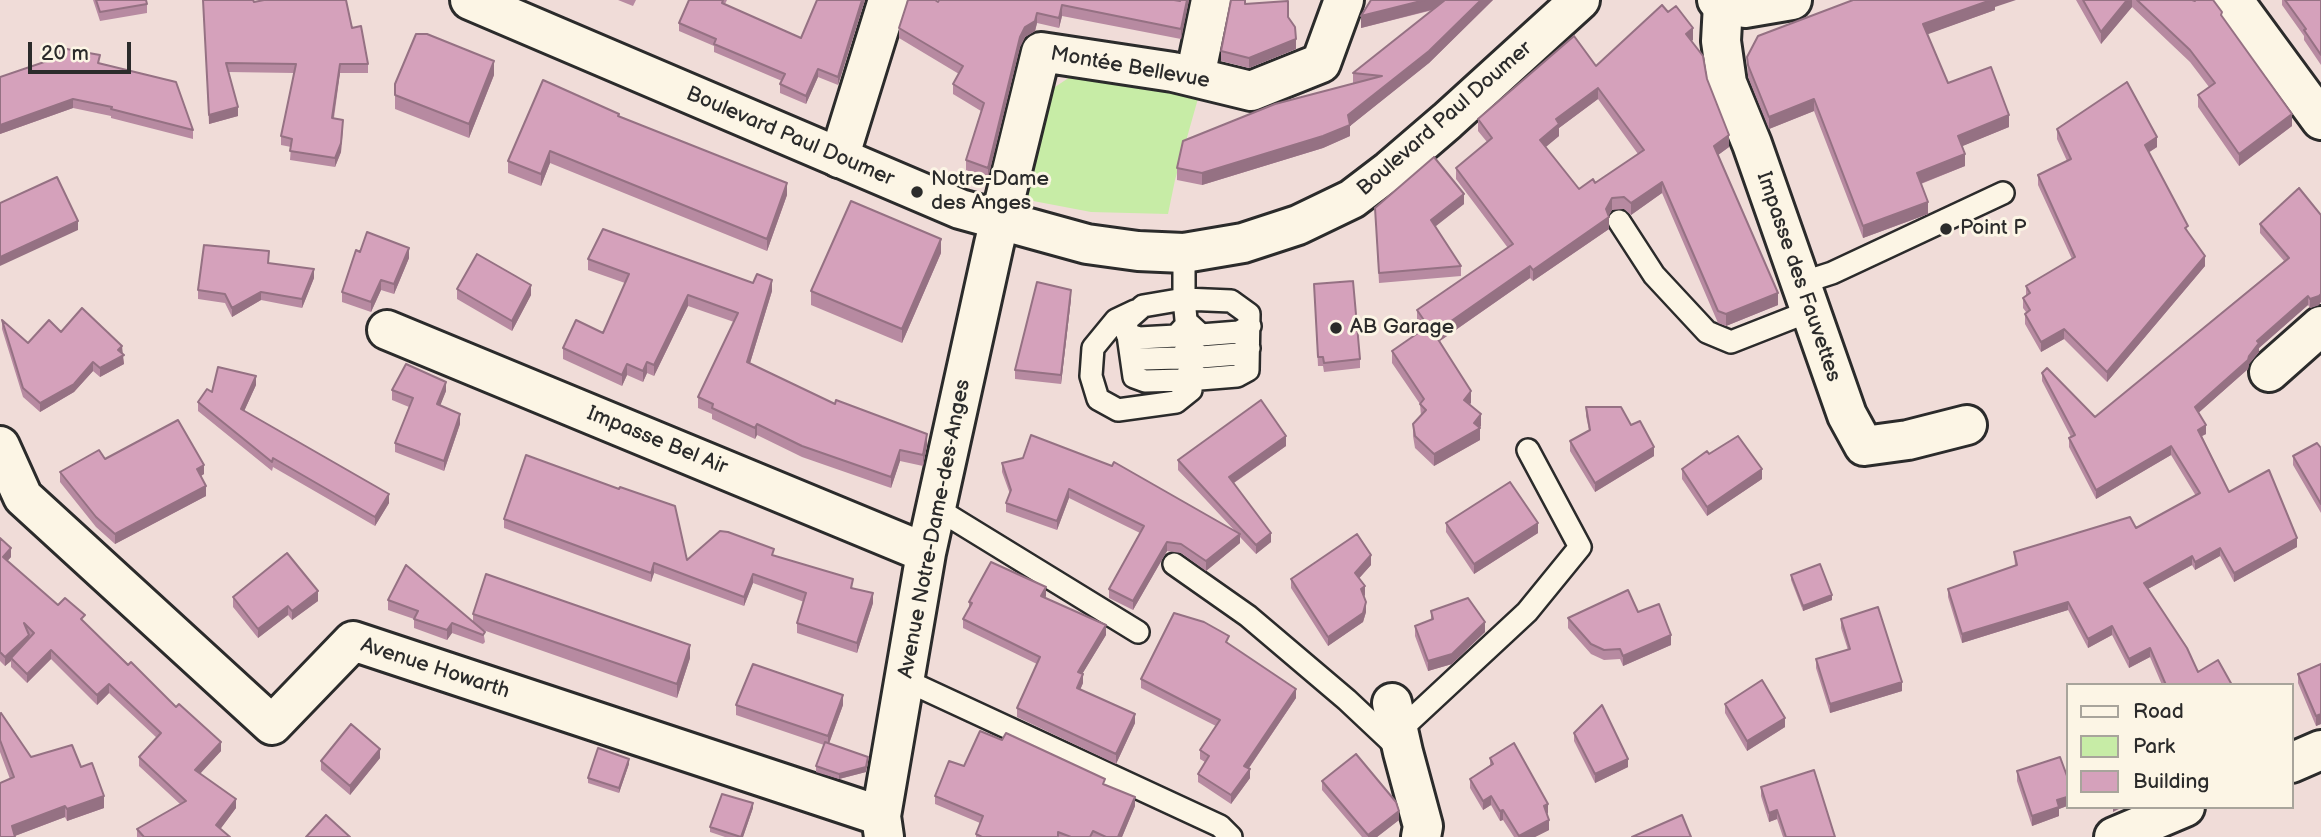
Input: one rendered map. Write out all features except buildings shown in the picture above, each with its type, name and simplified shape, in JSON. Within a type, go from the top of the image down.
[{"type":"street","name":"Boulevard Paul Doumer","points":[[470,0],[960,209],[1087,244],[1138,251],[1184,253],[1243,243],[1298,225],[1352,199],[1400,162],[1580,0]]},
{"type":"street","points":[[839,158],[888,0]]},
{"type":"street","points":[[1195,77],[1211,0]]},
{"type":"street","name":"Montée Bellevue","points":[[1000,222],[1041,52],[1195,77],[1251,91],[1321,63],[1344,0]]},
{"type":"street","points":[[1720,2],[1745,8],[1792,0]]},
{"type":"street","points":[[2232,0],[2321,120]]},
{"type":"street","name":"Impasse des Fauvettes","points":[[1720,2],[1720,41],[1727,83],[1752,144],[1847,415],[1864,446],[1908,440],[1967,425]]},
{"type":"street","name":"Avenue Notre-Dame-des-Anges","points":[[882,827],[926,553],[1000,222]]},
{"type":"street","points":[[2269,372],[2321,326]]},
{"type":"street","name":"Impasse Bel Air","points":[[387,330],[926,553]]},
{"type":"street","name":"Avenue Howarth","points":[[0,446],[23,498],[272,724],[353,641],[882,827]]},
{"type":"street","points":[[1398,728],[1423,826],[1421,837]]},
{"type":"street","points":[[2293,762],[2321,750]]},
{"type":"street","points":[[2114,837],[2180,809]]},
{"type":"lane","points":[[1619,221],[1654,275],[1706,332],[1731,342],[1806,297],[1832,273],[2003,193]]},
{"type":"lane","points":[[1184,253],[1184,299],[1188,323],[1191,390],[1176,402],[1118,411],[1098,399],[1091,376],[1093,348],[1116,320],[1143,306],[1184,299],[1231,301],[1249,314],[1248,370],[1237,376],[1200,379],[1191,370]]},
{"type":"lane","points":[[1143,306],[1126,321],[1134,377],[1145,382],[1183,380],[1191,370]]},
{"type":"lane","points":[[1188,323],[1201,335],[1239,332],[1250,326]]},
{"type":"lane","points":[[1127,334],[1139,338],[1176,336],[1188,323]]},
{"type":"lane","points":[[1190,349],[1201,357],[1238,354],[1249,348]]},
{"type":"lane","points":[[1130,355],[1142,359],[1179,358],[1190,349]]},
{"type":"lane","points":[[1174,564],[1248,616],[1347,700],[1398,728],[1527,612],[1580,547],[1528,450]]},
{"type":"lane","points":[[936,508],[1138,632]]},
{"type":"lane","points":[[905,680],[1220,826],[1231,837]]},
{"type":"green space","points":[[1070,77],[1199,95],[1168,214],[1091,212],[1028,200],[1024,190],[1049,91]]},
{"type":"place","name":"Notre-Dame des Anges","points":[[917,192]]},
{"type":"place","name":"Point P","points":[[1946,229]]},
{"type":"place","name":"AB Garage","points":[[1336,328]]}]
